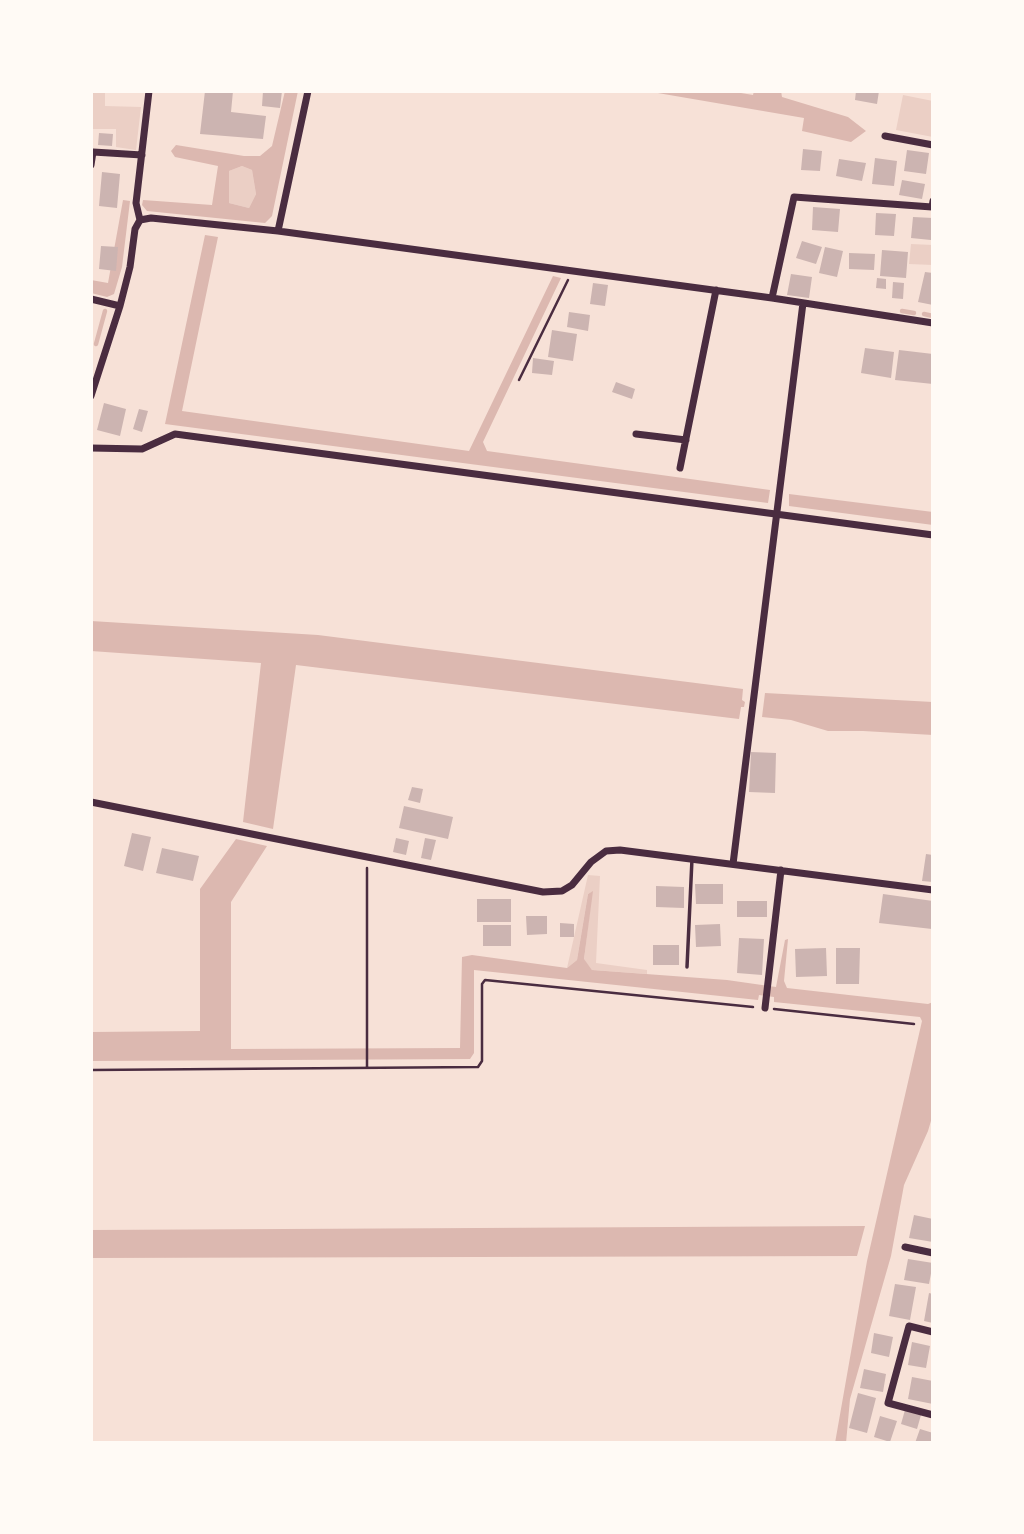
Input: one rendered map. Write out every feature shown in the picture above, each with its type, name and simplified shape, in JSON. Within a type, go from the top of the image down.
[{"type":"street","points":[[91,396],[120,306],[139,220],[136,203],[149,91]]},
{"type":"street","points":[[278,231],[308,91]]},
{"type":"street","points":[[886,136],[933,145]]},
{"type":"street","points":[[91,165],[93,152],[142,155]]},
{"type":"street","points":[[772,298],[794,197],[932,207],[933,201]]},
{"type":"street","points":[[139,220],[150,218],[278,231],[716,290],[933,323]]},
{"type":"street","points":[[680,468],[716,290]]},
{"type":"street","points":[[91,299],[120,306]]},
{"type":"street","points":[[733,864],[803,303]]},
{"type":"street","points":[[91,448],[142,449],[175,434],[933,535]]},
{"type":"street","points":[[636,434],[686,440]]},
{"type":"street","points":[[91,802],[543,892],[562,891],[572,886],[591,862],[606,851],[620,850],[933,890]]},
{"type":"street","points":[[766,1004],[781,870]]},
{"type":"street","points":[[905,1247],[933,1253]]},
{"type":"street","points":[[933,1332],[909,1326],[888,1403],[933,1415]]},
{"type":"lane","points":[[687,967],[692,859]]},
{"type":"path","points":[[519,380],[573,271]]},
{"type":"path","points":[[367,857],[367,1068]]},
{"type":"path","points":[[91,1070],[478,1066],[482,1061],[482,984],[485,980],[766,1004],[914,1024]]},
{"type":"shaded area","points":[[91,91],[105,91],[105,106],[141,107],[136,150],[116,147],[116,129],[91,129]]},
{"type":"shaded area","points":[[285,91],[298,91],[272,216],[265,223],[147,211],[142,205],[143,200],[212,205],[218,166],[175,157],[171,151],[176,145],[244,156],[260,156],[272,146]],"holes":[[[242,166],[252,170],[256,194],[249,208],[229,203],[229,171]]]},
{"type":"shaded area","points":[[646,91],[729,91],[753,95],[754,91],[781,91],[782,97],[848,117],[866,131],[851,142],[802,131],[804,118]]},
{"type":"shaded area","points":[[903,95],[933,101],[933,137],[896,130]]},
{"type":"shaded area","points":[[242,166],[252,170],[256,194],[249,208],[229,203],[229,171]]},
{"type":"shaded area","points":[[123,200],[130,201],[122,267],[114,294],[107,297],[91,293],[91,280],[108,283]]},
{"type":"shaded area","points":[[205,235],[218,237],[182,411],[469,451],[553,276],[561,278],[483,442],[487,451],[770,490],[768,503],[165,424]]},
{"type":"shaded area","points":[[911,244],[933,245],[933,265],[909,264]]},
{"type":"shaded area","points":[[789,494],[933,512],[933,525],[789,506]]},
{"type":"shaded area","points":[[91,621],[318,635],[743,689],[742,700],[745,702],[744,707],[741,707],[739,719],[296,665],[273,829],[243,822],[261,663],[91,651]]},
{"type":"shaded area","points":[[765,693],[933,702],[933,735],[828,731],[791,720],[762,717]]},
{"type":"shaded area","points":[[236,839],[267,846],[231,902],[231,1049],[460,1048],[462,957],[472,955],[567,968],[577,960],[588,894],[593,891],[584,959],[592,970],[727,980],[776,987],[785,940],[788,939],[784,981],[787,988],[928,1004],[933,1002],[933,1114],[904,1185],[891,1256],[850,1399],[846,1443],[835,1443],[867,1261],[922,1021],[920,1017],[774,1002],[774,997],[759,995],[758,1000],[474,970],[474,1053],[470,1059],[91,1061],[91,1032],[200,1031],[200,889]]},
{"type":"shaded area","points":[[588,875],[600,876],[596,963],[647,970],[647,974],[592,970],[584,960],[592,892],[588,894],[577,960],[567,968]]},
{"type":"shaded area","points":[[865,1226],[857,1256],[91,1258],[91,1230]]},
{"type":"building","points":[[205,91],[233,91],[231,112],[266,116],[263,139],[200,134]]},
{"type":"building","points":[[263,91],[282,91],[280,108],[262,106]]},
{"type":"building","points":[[856,91],[879,91],[877,104],[855,100]]},
{"type":"building","points":[[99,133],[113,134],[112,146],[98,145]]},
{"type":"building","points":[[803,149],[822,151],[820,171],[801,170]]},
{"type":"building","points":[[907,150],[929,153],[926,174],[904,171]]},
{"type":"building","points":[[875,158],[897,161],[894,186],[872,184]]},
{"type":"building","points":[[839,159],[866,163],[862,181],[836,176]]},
{"type":"building","points":[[102,172],[120,174],[117,208],[99,206]]},
{"type":"building","points":[[902,180],[925,184],[922,199],[899,195]]},
{"type":"building","points":[[813,207],[840,209],[838,232],[812,230]]},
{"type":"building","points":[[876,213],[896,214],[894,236],[875,235]]},
{"type":"building","points":[[913,217],[933,218],[931,240],[911,238]]},
{"type":"building","points":[[802,241],[822,247],[816,264],[796,258]]},
{"type":"building","points":[[101,246],[118,247],[116,271],[99,269]]},
{"type":"building","points":[[825,247],[843,251],[837,277],[819,273]]},
{"type":"building","points":[[882,250],[908,252],[906,278],[880,276]]},
{"type":"building","points":[[849,253],[875,254],[874,270],[849,269]]},
{"type":"building","points":[[925,272],[933,273],[933,305],[918,302]]},
{"type":"building","points":[[791,274],[812,277],[809,298],[787,295]]},
{"type":"building","points":[[877,278],[886,279],[886,289],[876,288]]},
{"type":"building","points":[[893,282],[904,283],[903,299],[892,298]]},
{"type":"building","points":[[593,283],[608,285],[605,306],[590,304]]},
{"type":"building","points":[[569,312],[590,315],[588,331],[567,327]]},
{"type":"building","points":[[552,330],[577,334],[573,361],[548,357]]},
{"type":"building","points":[[865,348],[894,352],[891,378],[861,373]]},
{"type":"building","points":[[899,350],[933,354],[933,384],[895,380]]},
{"type":"building","points":[[533,358],[554,361],[552,375],[532,373]]},
{"type":"building","points":[[616,382],[635,389],[632,399],[612,392]]},
{"type":"building","points":[[104,403],[126,409],[120,436],[97,430]]},
{"type":"building","points":[[139,409],[148,411],[142,432],[133,429]]},
{"type":"building","points":[[751,752],[776,753],[775,793],[749,792]]},
{"type":"building","points":[[412,787],[423,789],[420,803],[408,800]]},
{"type":"building","points":[[404,806],[453,817],[448,839],[399,828]]},
{"type":"building","points":[[132,833],[151,837],[143,871],[124,866]]},
{"type":"building","points":[[396,838],[409,841],[406,855],[393,852]]},
{"type":"building","points":[[425,838],[436,840],[431,860],[421,858]]},
{"type":"building","points":[[162,848],[199,856],[193,881],[156,873]]},
{"type":"building","points":[[926,854],[933,855],[933,882],[922,881]]},
{"type":"building","points":[[695,884],[723,884],[723,904],[696,904]]},
{"type":"building","points":[[656,886],[684,887],[684,908],[656,907]]},
{"type":"building","points":[[883,894],[933,901],[932,929],[879,923]]},
{"type":"building","points":[[477,899],[511,899],[511,922],[477,922]]},
{"type":"building","points":[[737,901],[767,901],[767,917],[737,917]]},
{"type":"building","points":[[526,916],[547,916],[547,934],[527,935]]},
{"type":"building","points":[[560,923],[574,924],[574,937],[560,937]]},
{"type":"building","points":[[720,924],[721,946],[696,947],[695,925]]},
{"type":"building","points":[[483,925],[511,925],[511,946],[483,946]]},
{"type":"building","points":[[739,938],[764,939],[762,975],[737,973]]},
{"type":"building","points":[[653,945],[679,945],[679,965],[653,965]]},
{"type":"building","points":[[826,948],[827,976],[796,977],[795,949]]},
{"type":"building","points":[[836,948],[860,948],[859,984],[836,984]]},
{"type":"building","points":[[914,1215],[933,1219],[933,1242],[909,1238]]},
{"type":"building","points":[[908,1259],[933,1263],[929,1284],[904,1280]]},
{"type":"building","points":[[895,1284],[916,1287],[910,1320],[889,1316]]},
{"type":"building","points":[[929,1293],[933,1294],[933,1323],[924,1321]]},
{"type":"building","points":[[874,1333],[893,1337],[889,1357],[871,1353]]},
{"type":"building","points":[[912,1342],[930,1346],[926,1368],[908,1365]]},
{"type":"building","points":[[864,1369],[886,1374],[883,1392],[860,1388]]},
{"type":"building","points":[[912,1377],[933,1381],[933,1404],[908,1399]]},
{"type":"building","points":[[858,1393],[876,1398],[867,1433],[849,1428]]},
{"type":"building","points":[[905,1410],[921,1415],[917,1429],[901,1424]]},
{"type":"building","points":[[880,1416],[897,1421],[890,1442],[874,1437]]},
{"type":"building","points":[[920,1429],[933,1433],[933,1443],[915,1443]]},
{"type":"waterway","points":[[96,344],[105,311]]},
{"type":"waterway","points":[[902,311],[914,313]]},
{"type":"waterway","points":[[924,314],[933,316]]}]
